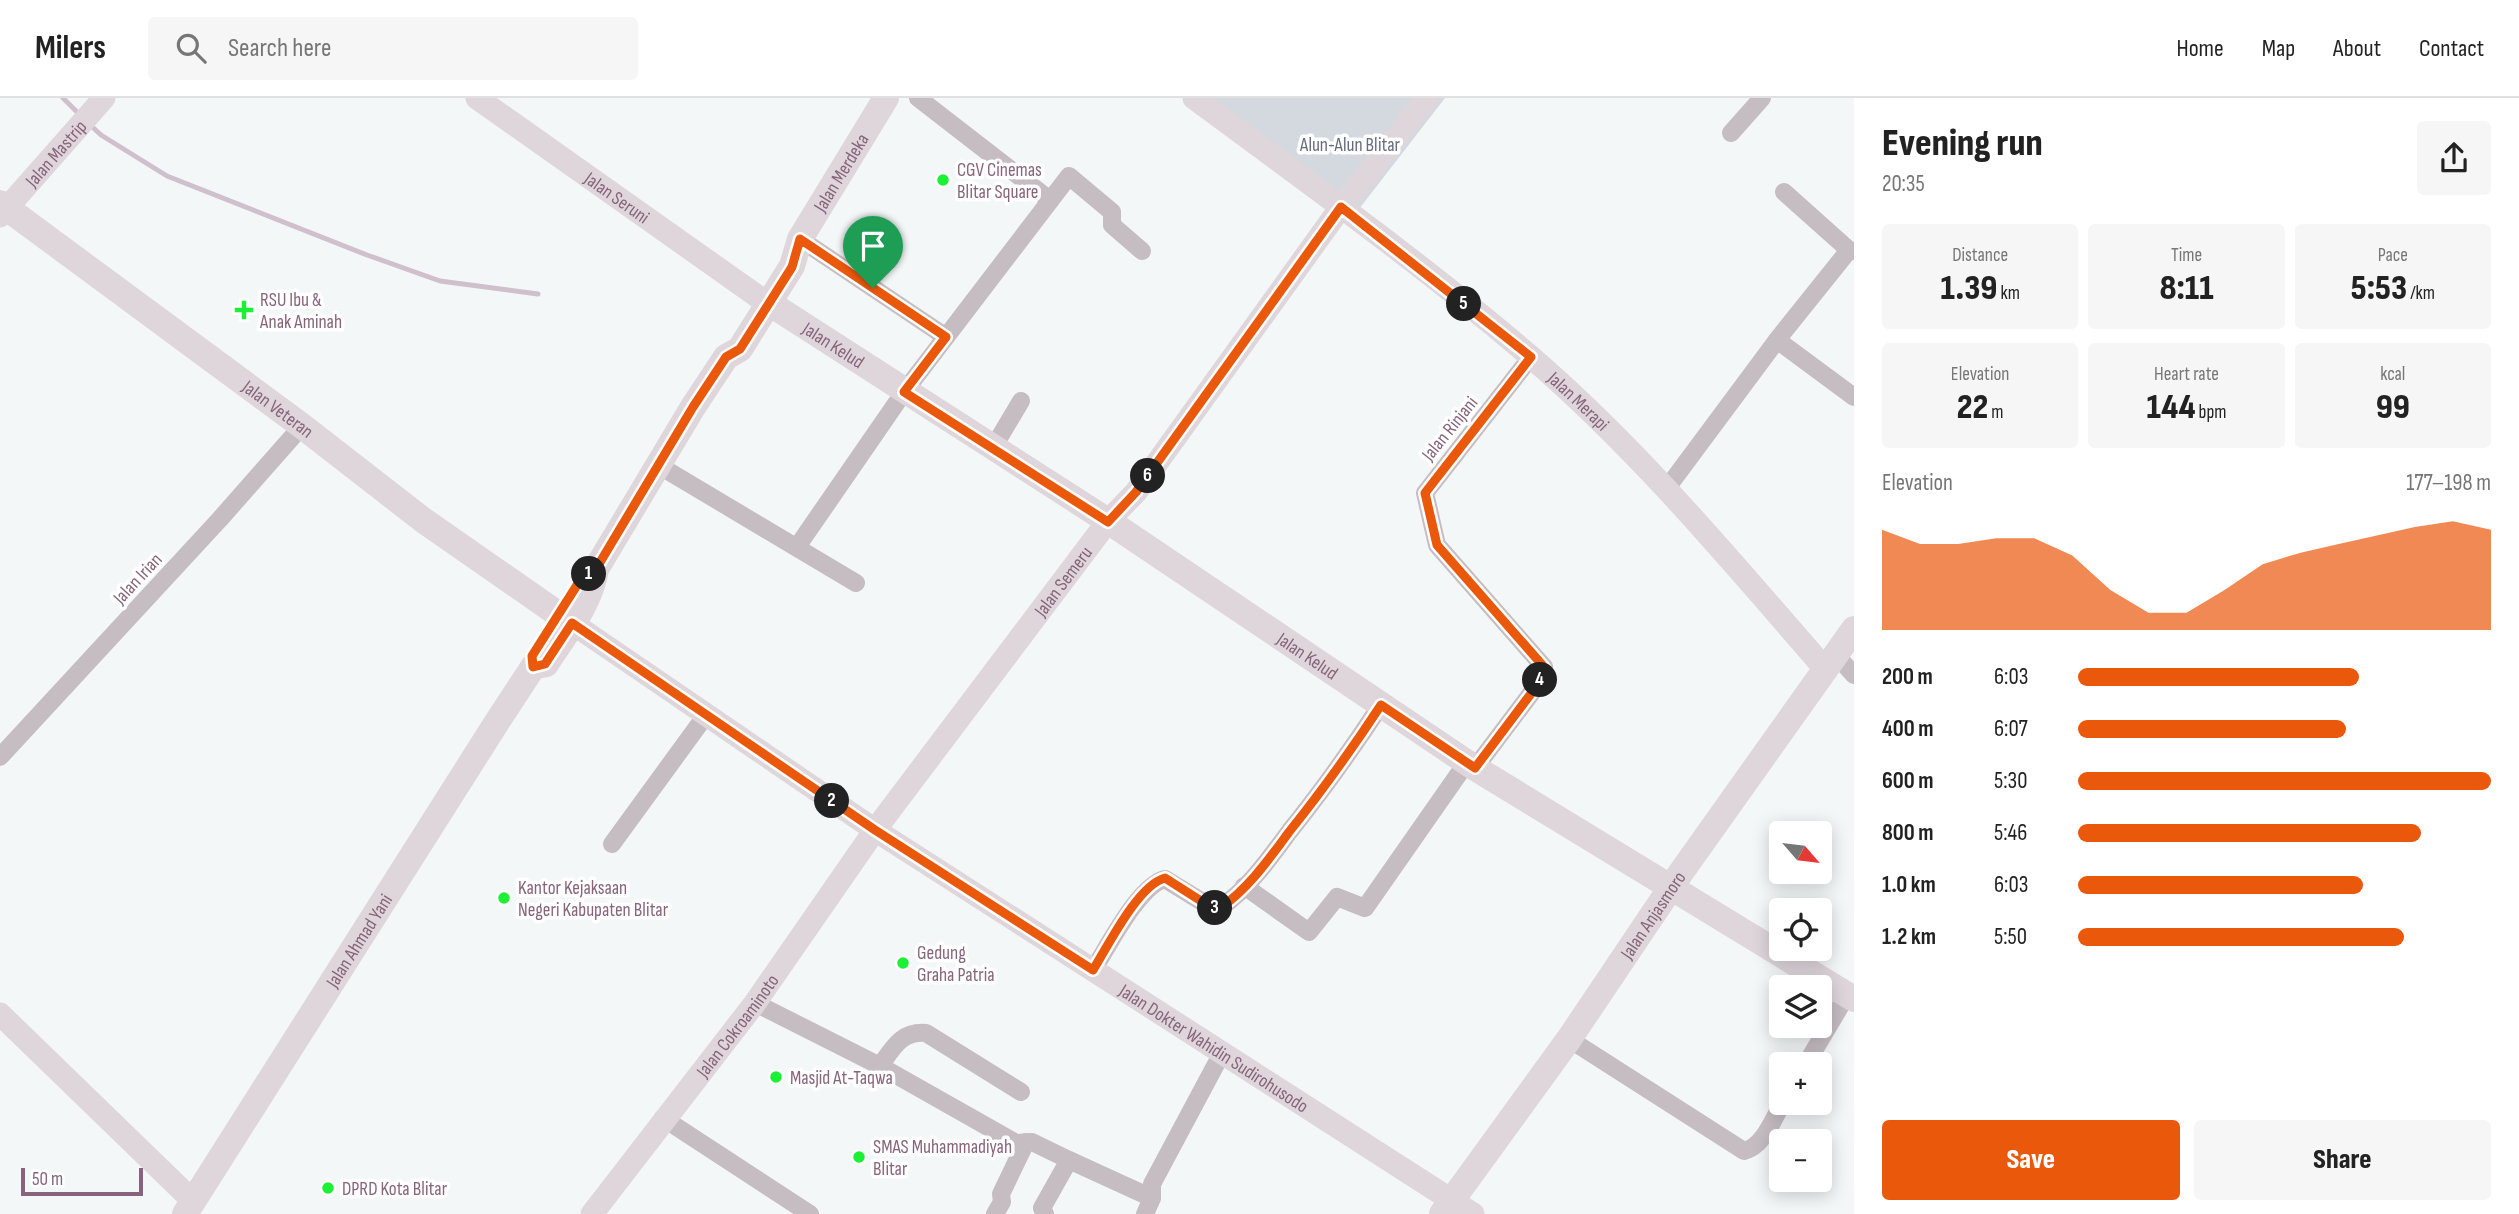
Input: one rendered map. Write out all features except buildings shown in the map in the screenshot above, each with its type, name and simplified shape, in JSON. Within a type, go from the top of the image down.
[{"type":"main road","name":"Jalan Merdeka","points":[[565,618],[593,589],[596,569],[658,465],[726,357],[740,349],[763,299],[792,267],[797,243],[886,98]]},
{"type":"main road","name":"Jalan Merapi","points":[[1194,98],[1341,207],[1531,357],[1667,488],[1831,662]]},
{"type":"main road","name":"Jalan Semeru","points":[[875,830],[1108,522],[1136,492],[1341,207],[1427,98]]},
{"type":"main road","name":"Jalan Mastrip","points":[[2,209],[103,99]]},
{"type":"main road","name":"Jalan Seruni","points":[[480,99],[763,299]]},
{"type":"main road","name":"Jalan Veteran","points":[[2,209],[302,426],[423,520],[565,618]]},
{"type":"main road","name":"Jalan Kelud","points":[[763,299],[1108,522],[1471,765],[1850,997]]},
{"type":"main road","name":"Jalan Ahmad Yani","points":[[195,1210],[533,667],[545,664],[565,618]]},
{"type":"main road","name":"Jalan Dokter Wahidin Sudirohusodo","points":[[565,618],[875,830],[1222,1053],[1456,1209]]},
{"type":"main road","name":"Jalan Anjasmoro","points":[[1456,1209],[1671,889],[1854,629]]},
{"type":"main road","name":"Jalan Cokroaminoto","points":[[592,1214],[663,1118],[755,1003],[875,830]]},
{"type":"main road","points":[[2,1020],[195,1210]]},
{"type":"street","points":[[918,98],[1050,200]]},
{"type":"street","points":[[1731,133],[1762,98]]},
{"type":"street","points":[[797,547],[904,392],[1069,176],[1112,212],[1112,225],[1142,251]]},
{"type":"street","points":[[1667,488],[1777,340],[1852,250],[1784,192]]},
{"type":"street","points":[[797,243],[946,337]]},
{"type":"street","points":[[1777,340],[1854,397]]},
{"type":"street","name":"Jalan Rinjani","points":[[1471,765],[1539,683],[1544,667],[1437,545],[1425,493],[1531,357]]},
{"type":"street","points":[[993,448],[1021,401]]},
{"type":"street","name":"Jalan Irian","points":[[0,757],[212,529],[302,426]]},
{"type":"street","points":[[658,465],[856,583]]},
{"type":"street","points":[[1831,662],[1854,676]]},
{"type":"street","points":[[1093,970],[1144,892],[1156,881],[1165,878],[1209,906],[1217,908],[1254,877],[1326,788],[1381,705]]},
{"type":"street","points":[[612,844],[706,715]]},
{"type":"street","points":[[1244,886],[1309,932],[1337,897],[1365,908],[1471,765]]},
{"type":"street","points":[[1814,1052],[1850,997]]},
{"type":"street","points":[[755,1003],[880,1066],[1016,1143],[1026,1142],[1069,1160],[1149,1206],[1152,1184],[1222,1053]]},
{"type":"street","points":[[880,1066],[900,1038],[914,1032],[926,1033],[1021,1091]]},
{"type":"street","points":[[1569,1039],[1744,1151],[1760,1141],[1775,1115]]},
{"type":"street","points":[[663,1118],[810,1214]]},
{"type":"street","points":[[995,1214],[1002,1202],[1001,1194],[1026,1142]]},
{"type":"street","points":[[1045,1214],[1042,1208],[1069,1160]]},
{"type":"green space","name":"Alun-Alun Blitar","points":[[1206,98],[1445,98],[1359,209]]},
{"type":"waterway","points":[[63,98],[81,116]]},
{"type":"waterway","points":[[88,123],[101,135],[167,176],[367,255],[440,281],[538,294]]},
{"type":"place","name":"CGV Cinemas Blitar Square","points":[[943,180]]},
{"type":"place","name":"RSU Ibu & Anak Aminah","points":[[244,310]]},
{"type":"place","name":"Kantor Kejaksaan Negeri Kabupaten Blitar","points":[[504,898]]},
{"type":"place","name":"Gedung Graha Patria","points":[[903,963]]},
{"type":"place","name":"Masjid At-Taqwa","points":[[776,1077]]},
{"type":"place","name":"SMAS Muhammadiyah Blitar","points":[[859,1157]]},
{"type":"place","name":"DPRD Kota Blitar","points":[[328,1188]]},
{"type":"route","points":[[1341,207],[1531,357],[1432,482],[1425,493],[1425,501],[1437,545],[1497,610],[1544,667],[1539,683],[1475,768],[1381,705],[1326,788],[1254,877],[1227,903],[1220,908],[1214,908],[1165,878],[1156,881],[1144,892],[1093,970],[875,830],[572,623],[545,664],[533,667],[532,656],[558,614],[579,582],[596,569],[693,407],[726,357],[740,349],[792,267],[795,248],[800,239],[873,288],[946,337],[904,392],[1108,522],[1136,492],[1341,207]]}]
